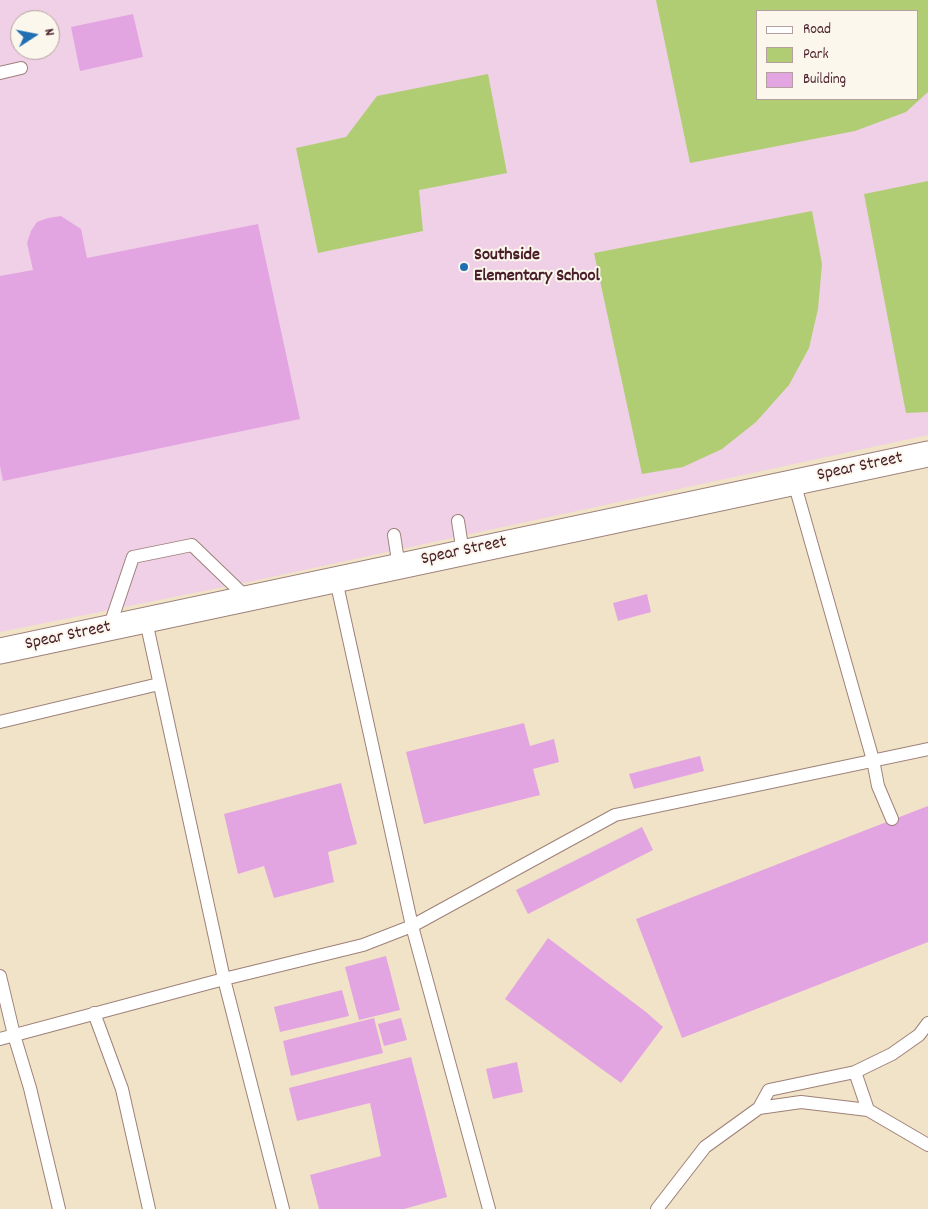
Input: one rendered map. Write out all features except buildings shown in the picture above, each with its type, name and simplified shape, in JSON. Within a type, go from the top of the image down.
[{"type":"street","name":"Spear Street","points":[[0,651],[928,454]]},
{"type":"lane","points":[[0,72],[20,68]]},
{"type":"lane","points":[[794,482],[873,760],[878,786],[892,820]]},
{"type":"lane","points":[[458,521],[463,552]]},
{"type":"lane","points":[[394,535],[399,567]]},
{"type":"lane","points":[[109,628],[133,557],[192,545],[248,599]]},
{"type":"lane","points":[[336,580],[412,926],[488,1209]]},
{"type":"lane","points":[[146,621],[224,979],[283,1209]]},
{"type":"lane","points":[[0,722],[159,684]]},
{"type":"lane","points":[[0,1038],[224,979],[363,945],[412,926],[615,815],[928,749]]},
{"type":"lane","points":[[0,976],[14,1035],[30,1088],[59,1209]]},
{"type":"lane","points":[[94,1013],[122,1090],[149,1209]]},
{"type":"lane","points":[[657,1209],[705,1147],[759,1108],[769,1090],[855,1072],[892,1054],[919,1036],[928,1023]]},
{"type":"lane","points":[[855,1072],[868,1110]]},
{"type":"lane","points":[[759,1108],[800,1102],[868,1110],[928,1145]]},
{"type":"shaded area","name":"Southside Elementary School","points":[[0,0],[928,0],[928,435],[253,581],[0,632]]},
{"type":"green space","points":[[656,0],[928,0],[928,92],[906,112],[855,131],[690,163]]},
{"type":"green space","points":[[488,74],[507,173],[419,190],[423,231],[318,253],[296,148],[346,137],[377,96]]},
{"type":"green space","points":[[928,181],[928,412],[906,413],[864,194]]},
{"type":"green space","points":[[812,211],[822,264],[818,309],[809,348],[789,385],[756,422],[722,449],[683,467],[642,474],[594,253]]},
{"type":"place","name":"Southside Elementary School","points":[[464,267]]}]
